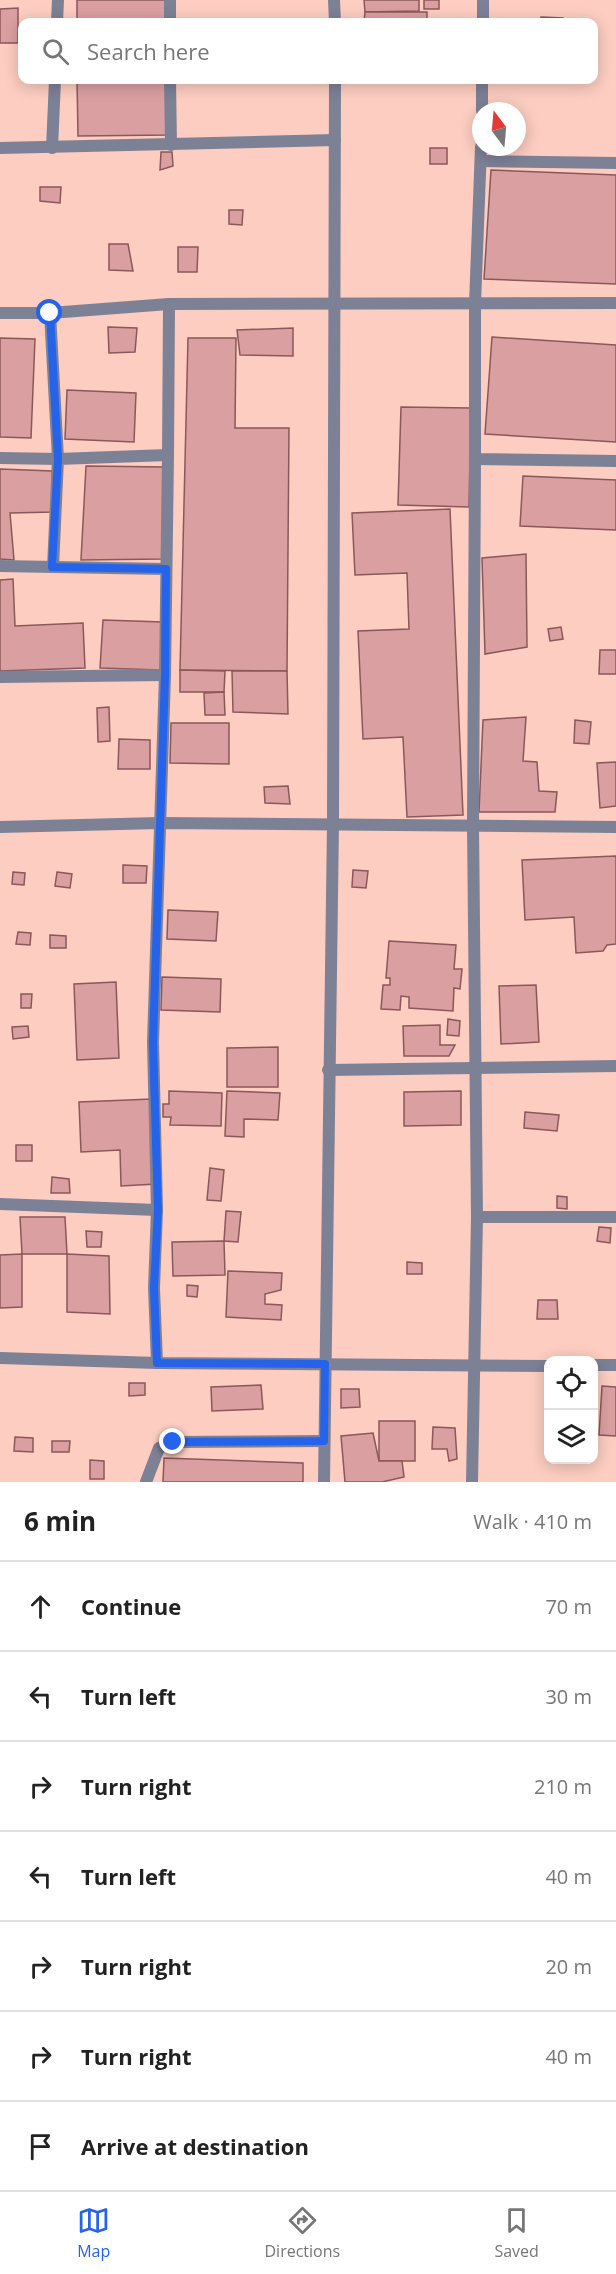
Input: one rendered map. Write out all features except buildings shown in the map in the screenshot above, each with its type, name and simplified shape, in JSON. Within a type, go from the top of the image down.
[{"type":"street","points":[[57,18],[58,0]]},
{"type":"street","points":[[170,0],[170,18]]},
{"type":"street","points":[[334,0],[334,18]]},
{"type":"street","points":[[483,0],[483,18]]},
{"type":"street","points":[[52,148],[55,84]]},
{"type":"street","points":[[170,84],[171,145]]},
{"type":"street","points":[[324,1482],[333,824],[335,84]]},
{"type":"street","points":[[482,84],[482,102]]},
{"type":"street","points":[[0,148],[335,140]]},
{"type":"street","points":[[472,1482],[477,1217],[473,826],[475,304],[481,156]]},
{"type":"street","points":[[481,161],[616,162]]},
{"type":"street","points":[[0,313],[50,313],[169,304],[616,303]]},
{"type":"street","points":[[157,1363],[154,1288],[158,1210],[153,1042],[165,675],[169,304]]},
{"type":"street","points":[[50,313],[58,459],[52,567]]},
{"type":"street","points":[[0,458],[58,459],[168,455]]},
{"type":"street","points":[[475,459],[616,461]]},
{"type":"street","points":[[0,566],[166,569]]},
{"type":"street","points":[[0,677],[165,675]]},
{"type":"street","points":[[0,827],[160,823],[616,827]]},
{"type":"street","points":[[328,1070],[616,1066]]},
{"type":"street","points":[[0,1204],[158,1210]]},
{"type":"street","points":[[477,1217],[616,1217]]},
{"type":"street","points":[[0,1358],[157,1363],[544,1366]]},
{"type":"street","points":[[598,1365],[616,1365]]},
{"type":"street","points":[[146,1482],[159,1448],[173,1442],[324,1441]]},
{"type":"route","points":[[50,313],[58,459],[52,567],[166,569],[160,870],[153,1042],[158,1210],[154,1288],[157,1363],[325,1364],[324,1441],[173,1442]]}]
